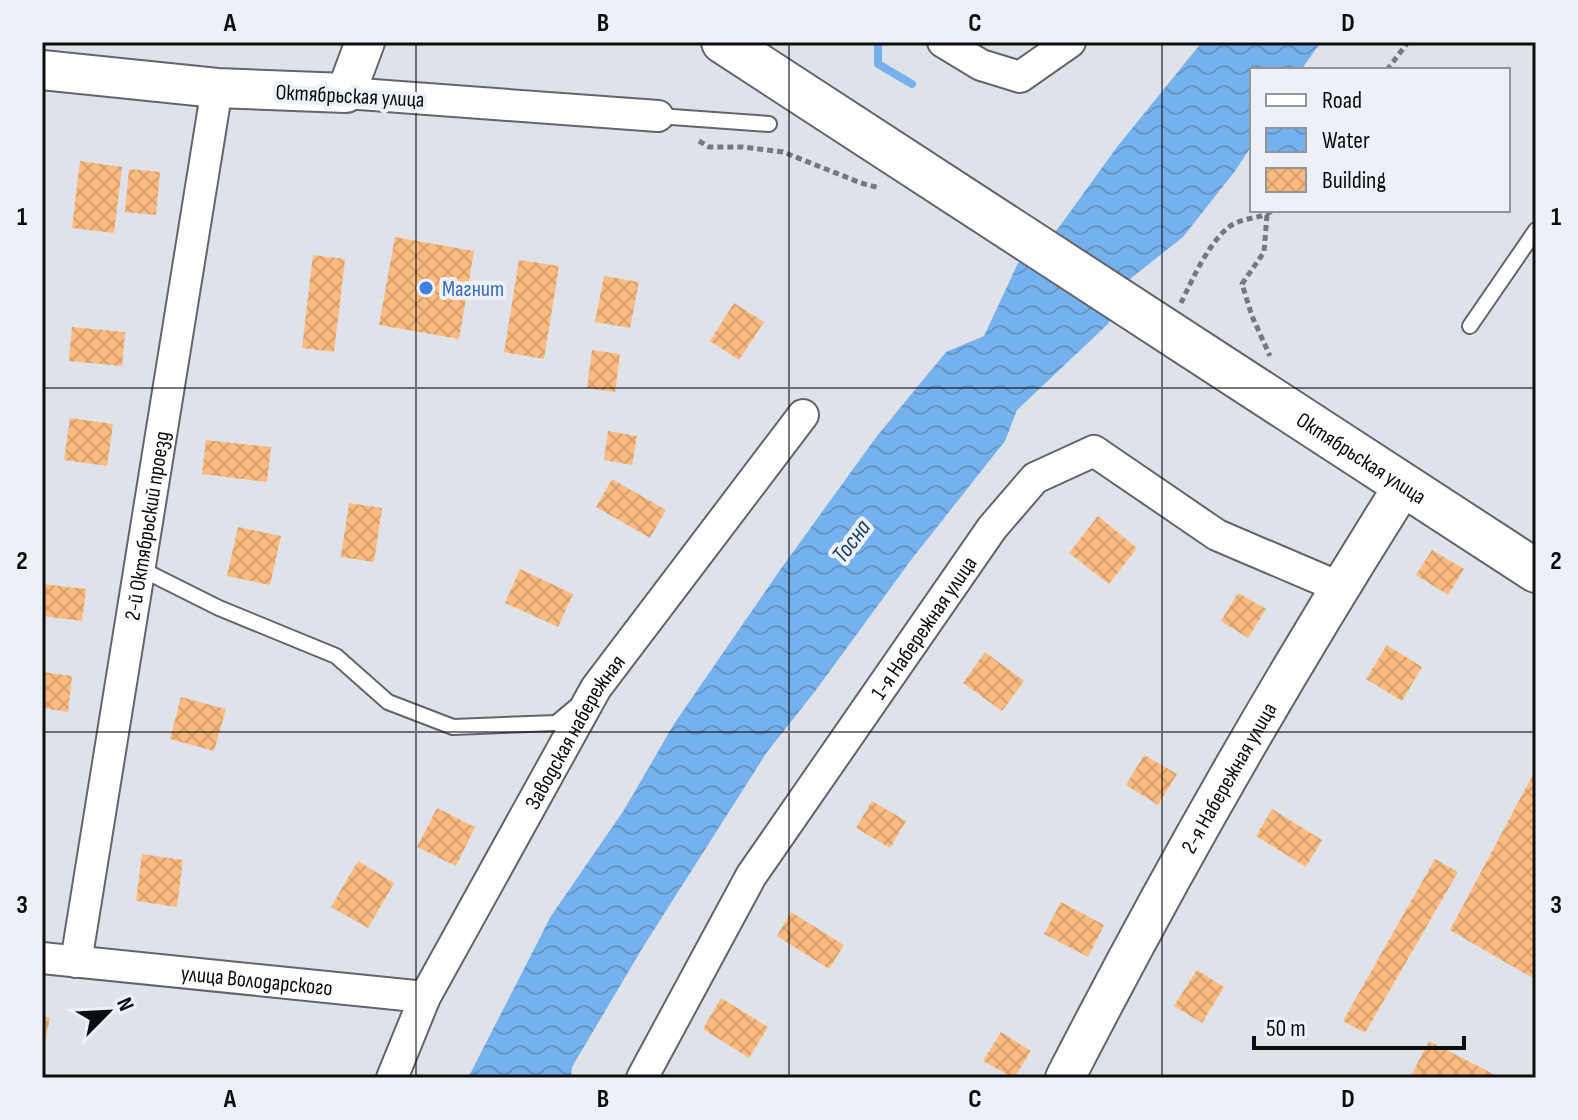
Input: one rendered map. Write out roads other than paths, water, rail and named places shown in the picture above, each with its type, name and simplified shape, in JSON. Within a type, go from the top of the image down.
[{"type":"main road","name":"Октябрьская улица","points":[[723,42],[1536,571]]},
{"type":"street","points":[[346,93],[365,42]]},
{"type":"street","points":[[943,42],[981,65],[1020,77],[1070,42]]},
{"type":"street","name":"Октябрьская улица","points":[[42,70],[217,88],[346,93],[658,116]]},
{"type":"street","name":"2-й Октябрьский проезд","points":[[76,962],[217,88]]},
{"type":"street","name":"Заводская набережная","points":[[392,1078],[425,997],[596,688],[803,415]]},
{"type":"street","name":"1-я Набережная улица","points":[[642,1078],[751,876],[992,528],[1035,478],[1094,451],[1217,535],[1339,587]]},
{"type":"street","name":"2-я Набережная улица","points":[[1065,1078],[1235,762],[1404,485]]},
{"type":"street","name":"улица Володарского","points":[[42,958],[425,997]]},
{"type":"lane","points":[[658,116],[769,124]]},
{"type":"lane","points":[[1470,326],[1536,230]]},
{"type":"lane","points":[[139,568],[219,608],[336,656],[388,702],[453,727],[556,723],[596,688]]},
{"type":"water","name":"Тосна","points":[[1202,42],[1321,42],[1302,68],[1250,68],[1250,148],[1235,171],[1183,237],[1130,279],[1108,324],[1017,410],[1005,441],[767,752],[643,947],[572,1067],[571,1078],[468,1078],[551,916],[624,810],[674,724],[780,570],[877,436],[946,352],[984,336],[1018,263],[1057,230],[1117,147]]},
{"type":"waterway","points":[[878,42],[878,64],[912,84]]},
{"type":"place","name":"Магнит","points":[[426,288]]}]
